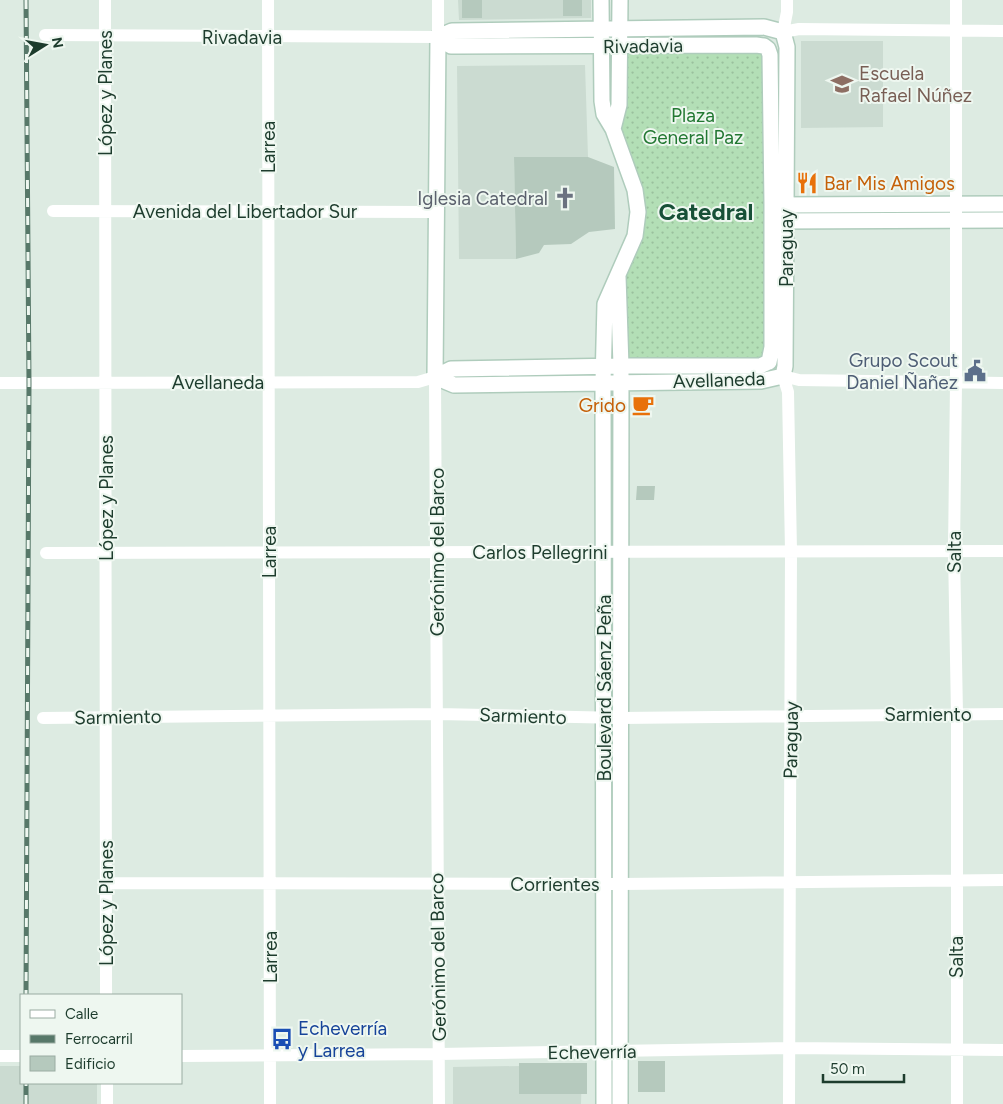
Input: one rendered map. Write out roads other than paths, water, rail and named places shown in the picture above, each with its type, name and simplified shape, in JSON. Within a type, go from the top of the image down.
[{"type":"main road","name":"Boulevard Sáenz Peña","points":[[601,0],[600,46],[604,114],[613,130],[636,190],[638,212],[635,236],[605,304],[603,366],[604,1104]]},
{"type":"main road","points":[[613,130],[619,105],[620,0]]},
{"type":"main road","name":"Rivadavia","points":[[438,37],[452,31],[601,28],[764,27],[782,32]]},
{"type":"main road","points":[[768,49],[782,32]]},
{"type":"main road","name":"Paraguay","points":[[782,32],[786,47],[779,205],[785,366],[783,376]]},
{"type":"main road","name":"Rivadavia","points":[[438,37],[451,46],[756,44],[768,49]]},
{"type":"main road","name":"Gerónimo del Barco","points":[[435,377],[438,37]]},
{"type":"main road","name":"Paraguay","points":[[768,49],[770,55],[779,205]]},
{"type":"main road","points":[[779,205],[1003,204]]},
{"type":"main road","points":[[779,221],[1003,220]]},
{"type":"main road","name":"Paraguay","points":[[769,362],[772,347],[779,221]]},
{"type":"main road","name":"Boulevard Sáenz Peña","points":[[618,274],[621,366],[620,1104]]},
{"type":"main road","points":[[769,362],[783,376]]},
{"type":"main road","name":"Avellaneda","points":[[435,377],[451,368],[760,366],[769,362]]},
{"type":"main road","name":"Avellaneda","points":[[435,377],[454,385],[761,381],[783,376]]},
{"type":"street","name":"López y Planes","points":[[104,0],[106,994]]},
{"type":"street","name":"Larrea","points":[[268,0],[270,1104]]},
{"type":"street","name":"Gerónimo del Barco","points":[[438,0],[438,37]]},
{"type":"street","name":"Paraguay","points":[[782,32],[787,12],[787,0]]},
{"type":"street","name":"Salta","points":[[956,0],[954,551],[957,714],[957,1104]]},
{"type":"street","name":"Rivadavia","points":[[782,32],[799,29],[1003,31]]},
{"type":"street","name":"Rivadavia","points":[[45,35],[438,37]]},
{"type":"street","name":"Avenida del Libertador Sur","points":[[53,211],[437,212]]},
{"type":"street","name":"Paraguay","points":[[783,376],[788,392],[791,551],[792,715],[789,882],[789,1104]]},
{"type":"street","name":"Avellaneda","points":[[783,376],[799,380],[1003,383]]},
{"type":"street","name":"Gerónimo del Barco","points":[[435,377],[439,1104]]},
{"type":"street","name":"Avellaneda","points":[[0,383],[418,382],[435,377]]},
{"type":"street","name":"Carlos Pellegrini","points":[[46,553],[1003,551]]},
{"type":"street","name":"Sarmiento","points":[[43,718],[438,714],[621,718],[1003,714]]},
{"type":"street","name":"Corrientes","points":[[106,883],[621,884],[1003,880]]},
{"type":"street","name":"Echeverría","points":[[182,1056],[790,1048],[1003,1050]]},
{"type":"street","points":[[0,1056],[20,1056]]},
{"type":"street","points":[[106,1084],[107,1104]]},
{"type":"railway","points":[[26,0],[29,383],[26,994]]},
{"type":"railway","points":[[26,1084],[26,1104]]},
{"type":"place","name":"Escuela Rafael Núñez","points":[[842,84]]},
{"type":"place","name":"Bar Mis Amigos","points":[[807,183]]},
{"type":"place","name":"Iglesia Catedral","points":[[565,198]]},
{"type":"place","name":"Grupo Scout Daniel Ñañez","points":[[975,371]]},
{"type":"place","name":"Grido","points":[[643,405]]},
{"type":"place","name":"Echeverría y Larrea","points":[[282,1039]]},
{"type":"district","name":"Catedral","points":[[706,211]]},
{"type":"park label","name":"Plaza General Paz","points":[[693,126]]}]
